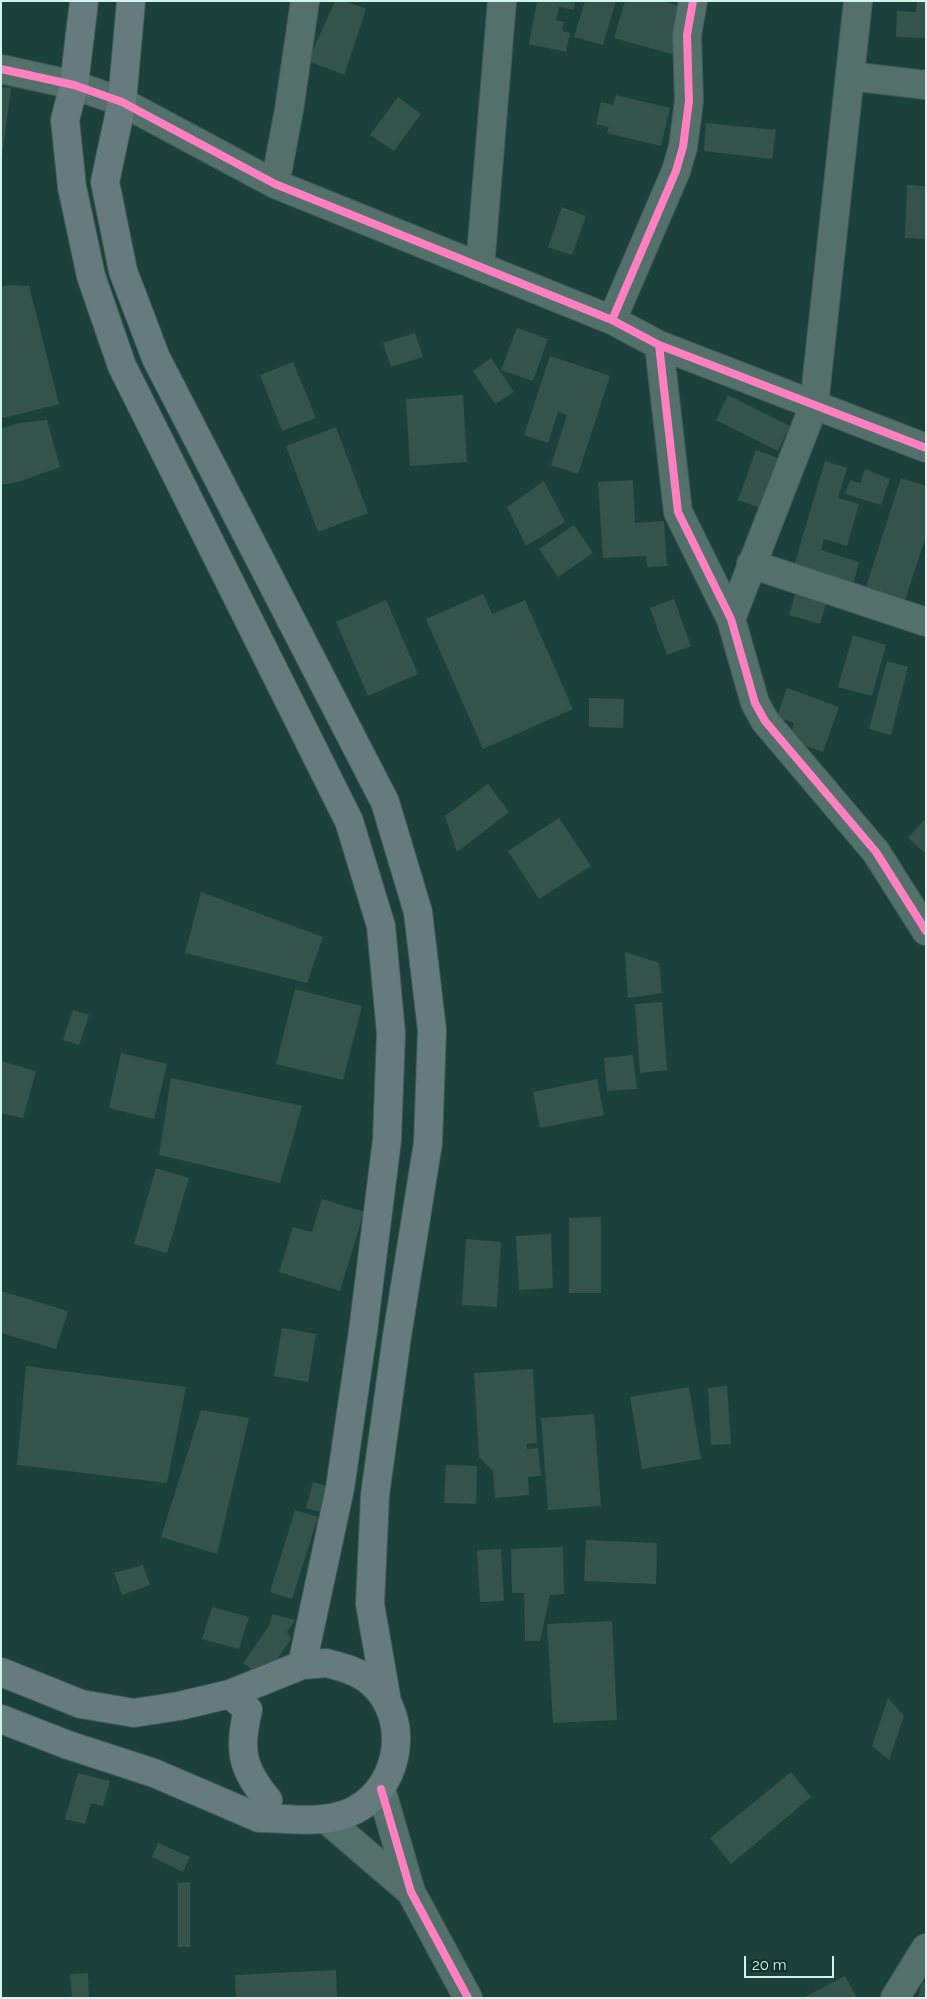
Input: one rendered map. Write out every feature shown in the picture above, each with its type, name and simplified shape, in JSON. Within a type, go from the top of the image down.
[{"type":"main road","points":[[84,1],[74,85],[65,120],[72,187],[91,276],[122,366],[349,821],[381,926],[391,1033],[387,1140],[364,1332],[340,1488],[302,1665]]},
{"type":"main road","points":[[1,1719],[68,1745],[154,1773],[258,1818],[326,1819],[346,1814],[365,1804],[380,1789],[392,1769],[397,1747],[395,1723],[387,1702],[370,1604],[375,1495],[397,1336],[428,1143],[432,1030],[418,912],[385,802],[156,358],[124,271],[105,182],[122,102],[131,1]]},
{"type":"main road","points":[[1,1672],[81,1704],[134,1713],[179,1706],[230,1694],[302,1665],[326,1663],[350,1669],[371,1682],[387,1702]]},
{"type":"main road","points":[[230,1694],[248,1710],[242,1734],[243,1759],[252,1782],[268,1800],[258,1818]]},
{"type":"street","points":[[275,184],[289,110],[305,1]]},
{"type":"street","points":[[480,267],[502,1]]},
{"type":"street","points":[[612,320],[676,171],[682,147],[689,101],[687,35],[693,1]]},
{"type":"street","points":[[732,619],[751,564],[814,405],[858,1]]},
{"type":"street","points":[[1,69],[74,85],[122,102],[275,184],[612,320],[659,345],[926,448]]},
{"type":"street","points":[[850,76],[926,85]]},
{"type":"street","points":[[659,345],[678,512],[732,619],[755,703],[765,721],[876,852],[926,931]]},
{"type":"street","points":[[751,564],[926,622]]},
{"type":"street","points":[[380,1789],[411,1892],[468,1998]]},
{"type":"street","points":[[326,1819],[411,1892]]},
{"type":"street","points":[[895,1998],[926,1948]]},
{"type":"building","points":[[335,1],[345,1],[366,9],[344,75],[308,61]]},
{"type":"building","points":[[537,1],[575,1],[574,10],[559,7],[556,20],[564,22],[562,31],[570,33],[566,52],[529,44]]},
{"type":"building","points":[[585,1],[616,1],[603,45],[574,37]]},
{"type":"building","points":[[625,1],[663,1],[689,9],[675,55],[614,38]]},
{"type":"building","points":[[917,1],[926,1],[926,38],[896,37],[897,11],[916,12]]},
{"type":"building","points":[[1,87],[11,88],[2,157],[1,157]]},
{"type":"building","points":[[616,95],[670,108],[661,146],[607,133],[609,127],[596,124],[601,102],[613,105]]},
{"type":"building","points":[[398,97],[421,114],[394,151],[370,135]]},
{"type":"building","points":[[706,123],[776,130],[772,159],[704,151]]},
{"type":"building","points":[[907,185],[926,186],[926,239],[905,238]]},
{"type":"building","points":[[562,207],[586,216],[572,255],[548,247]]},
{"type":"building","points":[[8,285],[29,286],[59,404],[4,418],[1,417],[1,287]]},
{"type":"building","points":[[517,328],[548,339],[533,381],[501,370]]},
{"type":"building","points":[[415,333],[423,357],[391,367],[383,343]]},
{"type":"building","points":[[550,356],[610,376],[578,474],[551,465],[567,415],[558,412],[548,443],[524,435]]},
{"type":"building","points":[[491,358],[514,392],[495,404],[473,371]]},
{"type":"building","points":[[293,362],[316,418],[282,431],[260,375]]},
{"type":"building","points":[[463,395],[467,462],[410,466],[406,399]]},
{"type":"building","points":[[728,395],[790,426],[778,451],[716,420]]},
{"type":"building","points":[[47,420],[60,467],[18,482],[1,485],[1,429],[18,423]]},
{"type":"building","points":[[336,427],[368,513],[318,532],[286,446]]},
{"type":"building","points":[[756,450],[781,459],[763,509],[738,500]]},
{"type":"building","points":[[825,461],[847,468],[838,498],[859,504],[847,546],[824,539],[821,550],[859,562],[853,584],[794,566]]},
{"type":"building","points":[[865,469],[890,479],[881,505],[845,494],[850,480],[860,483]]},
{"type":"building","points":[[901,478],[926,486],[926,536],[904,603],[865,590]]},
{"type":"building","points":[[633,480],[635,523],[664,521],[667,566],[647,567],[646,556],[603,558],[598,482]]},
{"type":"building","points":[[544,481],[565,522],[526,546],[507,507]]},
{"type":"building","points":[[574,525],[593,553],[558,577],[539,549]]},
{"type":"building","points":[[796,591],[827,600],[820,624],[789,615]]},
{"type":"building","points":[[483,594],[492,614],[525,600],[573,709],[483,749],[426,619]]},
{"type":"building","points":[[674,599],[691,646],[667,655],[650,608]]},
{"type":"building","points":[[386,600],[418,674],[368,696],[336,622]]},
{"type":"building","points":[[853,635],[886,645],[872,696],[838,687]]},
{"type":"building","points":[[887,661],[908,667],[891,735],[869,729]]},
{"type":"building","points":[[787,688],[839,707],[823,752],[789,740],[794,723],[777,717]]},
{"type":"building","points":[[589,698],[624,699],[623,728],[589,727]]},
{"type":"building","points":[[488,784],[509,812],[457,852],[445,816]]},
{"type":"building","points":[[559,818],[591,866],[539,899],[508,851]]},
{"type":"building","points":[[926,818],[926,854],[908,838]]},
{"type":"building","points":[[201,892],[323,937],[307,983],[185,953]]},
{"type":"building","points":[[625,952],[659,963],[662,993],[628,998]]},
{"type":"building","points":[[295,989],[362,1006],[343,1080],[276,1064]]},
{"type":"building","points":[[662,1002],[667,1070],[640,1073],[635,1004]]},
{"type":"building","points":[[73,1010],[89,1015],[79,1045],[63,1040]]},
{"type":"building","points":[[121,1053],[167,1064],[154,1119],[109,1108]]},
{"type":"building","points":[[633,1055],[637,1089],[607,1091],[604,1058]]},
{"type":"building","points":[[1,1061],[36,1071],[23,1118],[1,1113]]},
{"type":"building","points":[[171,1078],[302,1106],[280,1183],[159,1155]]},
{"type":"building","points":[[597,1079],[604,1115],[540,1128],[533,1092]]},
{"type":"building","points":[[156,1168],[189,1178],[167,1253],[134,1244]]},
{"type":"building","points":[[322,1199],[364,1212],[340,1291],[279,1272],[293,1227],[312,1232]]},
{"type":"building","points":[[601,1217],[601,1293],[569,1293],[569,1218]]},
{"type":"building","points":[[551,1234],[553,1288],[519,1290],[516,1236]]},
{"type":"building","points":[[466,1239],[501,1242],[497,1307],[462,1305]]},
{"type":"building","points":[[1,1291],[68,1311],[56,1349],[1,1333]]},
{"type":"building","points":[[282,1328],[316,1334],[308,1382],[274,1376]]},
{"type":"building","points":[[26,1366],[186,1387],[167,1483],[17,1465]]},
{"type":"building","points":[[533,1369],[537,1443],[526,1444],[527,1449],[538,1448],[541,1476],[528,1477],[529,1495],[495,1498],[493,1471],[479,1457],[474,1373]]},
{"type":"building","points":[[727,1386],[731,1444],[711,1445],[708,1388]]},
{"type":"building","points":[[689,1387],[701,1459],[642,1469],[630,1397]]},
{"type":"building","points":[[201,1410],[249,1418],[217,1554],[161,1537]]},
{"type":"building","points":[[594,1414],[601,1506],[548,1510],[541,1418]]},
{"type":"building","points":[[446,1465],[477,1466],[476,1504],[444,1503]]},
{"type":"building","points":[[313,1482],[330,1487],[323,1513],[306,1508]]},
{"type":"building","points":[[295,1510],[318,1517],[292,1599],[270,1592]]},
{"type":"building","points":[[586,1540],[657,1543],[656,1584],[584,1581]]},
{"type":"building","points":[[563,1547],[564,1594],[550,1595],[540,1641],[525,1641],[524,1593],[512,1593],[511,1549]]},
{"type":"building","points":[[501,1549],[504,1601],[480,1602],[477,1550]]},
{"type":"building","points":[[143,1565],[150,1585],[122,1595],[114,1573]]},
{"type":"building","points":[[212,1607],[249,1617],[239,1649],[202,1639]]},
{"type":"building","points":[[272,1614],[295,1620],[287,1632],[291,1639],[264,1678],[243,1663],[269,1626]]},
{"type":"building","points":[[612,1621],[617,1720],[553,1723],[547,1624]]},
{"type":"building","points":[[888,1698],[904,1716],[889,1760],[872,1746]]},
{"type":"building","points":[[791,1772],[811,1797],[731,1864],[710,1838]]},
{"type":"building","points":[[78,1773],[110,1781],[103,1806],[91,1803],[85,1824],[65,1819]]},
{"type":"building","points":[[158,1843],[190,1857],[183,1872],[152,1857]]},
{"type":"building","points":[[190,1882],[190,1947],[178,1947],[178,1883]]},
{"type":"building","points":[[336,1970],[337,1998],[236,1998],[235,1975]]},
{"type":"building","points":[[88,1973],[89,1998],[72,1998],[70,1974]]},
{"type":"building","points":[[845,1976],[857,1998],[803,1998]]},
{"type":"building","points":[[922,1982],[926,1984],[926,1998],[918,1998]]},
{"type":"cycle path","points":[[612,320],[676,171],[683,147],[689,101],[687,35],[693,1]]},
{"type":"cycle path","points":[[1,69],[74,85],[122,102],[275,184],[612,320],[659,345],[926,448]]},
{"type":"cycle path","points":[[659,345],[678,512],[731,619],[755,703],[765,721],[876,852],[926,931]]},
{"type":"cycle path","points":[[381,1789],[411,1892],[468,1998]]}]
